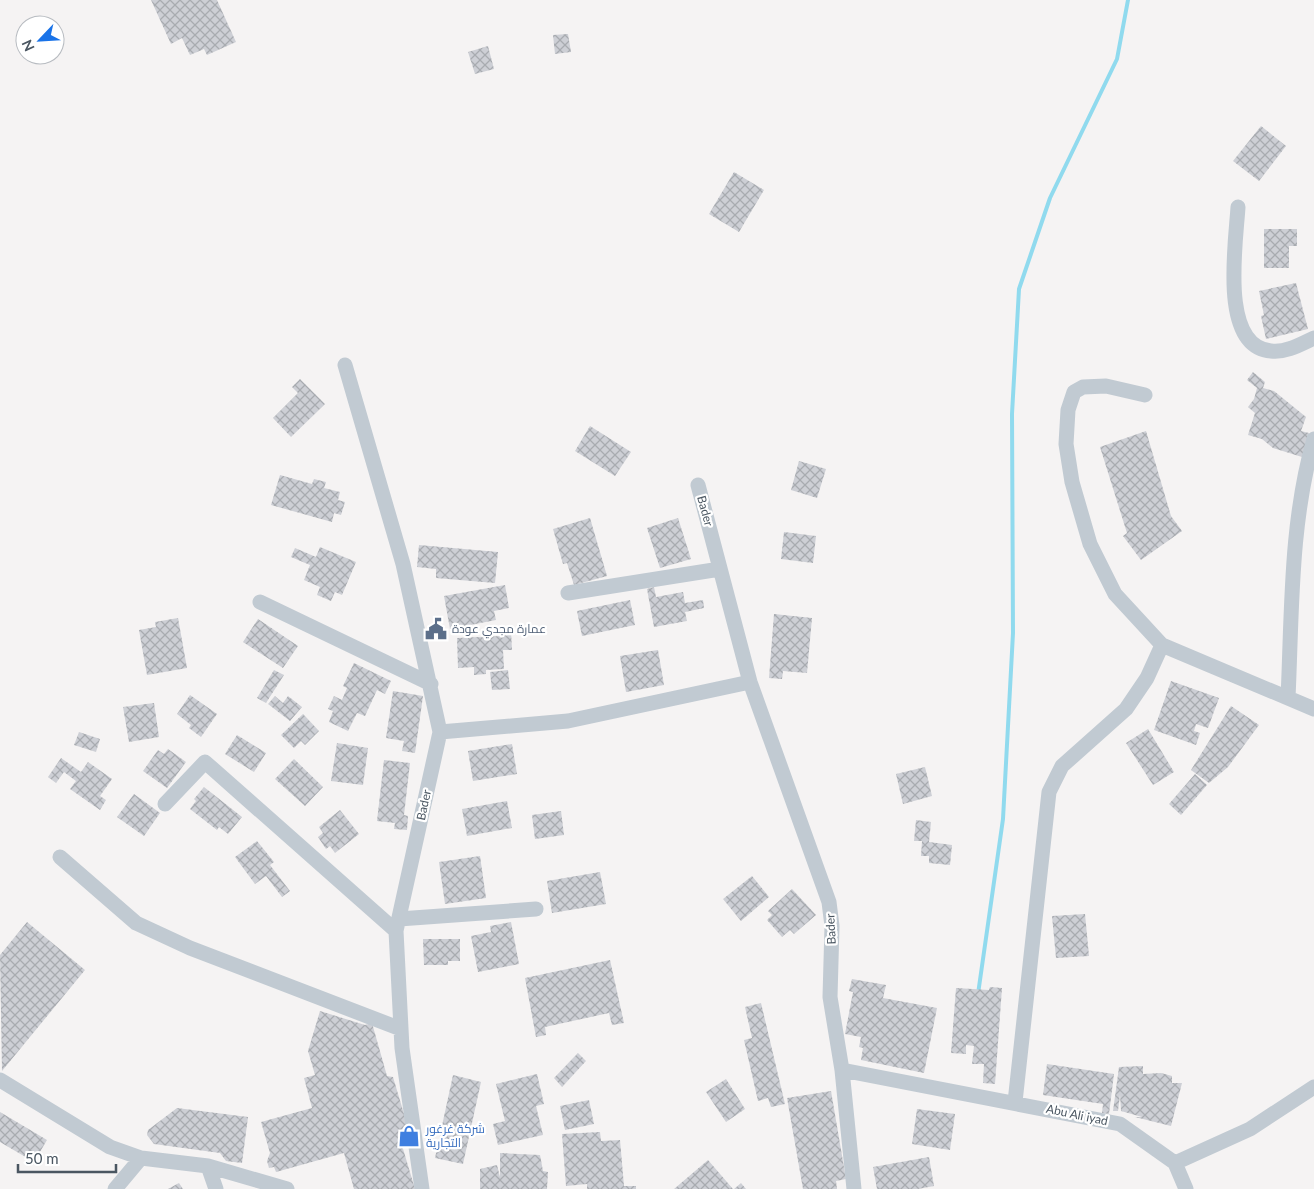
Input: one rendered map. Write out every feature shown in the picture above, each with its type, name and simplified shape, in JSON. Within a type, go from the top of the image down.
[{"type":"street","points":[[1238,207],[1234,293],[1237,317],[1248,339],[1256,346],[1270,352],[1291,349],[1314,338]]},
{"type":"street","points":[[345,365],[403,564],[431,684],[440,732],[568,721],[750,682]]},
{"type":"street","points":[[1145,395],[1106,386],[1083,387],[1074,392],[1068,410],[1066,444],[1072,482],[1090,544],[1115,594],[1162,645],[1314,709]]},
{"type":"street","points":[[1288,698],[1294,562],[1304,472],[1314,439]]},
{"type":"street","name":"Bader","points":[[698,485],[750,682],[829,902],[832,926],[830,997],[842,1070],[854,1189]]},
{"type":"street","points":[[568,593],[720,569]]},
{"type":"street","points":[[260,602],[431,684]]},
{"type":"street","points":[[1015,1102],[1049,792],[1062,766],[1126,709],[1147,678],[1162,645]]},
{"type":"street","name":"Bader","points":[[422,1189],[401,1029],[398,925],[440,732]]},
{"type":"street","points":[[165,804],[205,762],[398,925],[536,909]]},
{"type":"street","points":[[60,857],[136,923],[190,948],[401,1029]]},
{"type":"street","name":"Abu Ali iyad","points":[[842,1070],[1015,1102],[1120,1124],[1175,1163]]},
{"type":"street","points":[[0,1080],[110,1147],[141,1158],[208,1166],[287,1189]]},
{"type":"street","points":[[1186,1189],[1175,1163],[1250,1129],[1314,1087]]},
{"type":"street","points":[[115,1189],[141,1158]]},
{"type":"street","points":[[208,1166],[216,1189]]},
{"type":"building","points":[[151,0],[217,0],[236,42],[207,55],[204,49],[190,55],[182,38],[171,44]]},
{"type":"building","points":[[568,34],[571,52],[555,54],[553,35]]},
{"type":"building","points":[[488,46],[494,69],[475,74],[468,52]]},
{"type":"building","points":[[1261,126],[1286,146],[1259,181],[1233,161]]},
{"type":"building","points":[[734,172],[764,190],[739,232],[709,214]]},
{"type":"building","points":[[1264,229],[1297,229],[1297,246],[1289,246],[1289,268],[1264,268]]},
{"type":"building","points":[[1296,283],[1308,329],[1266,339],[1261,316],[1264,315],[1259,291]]},
{"type":"building","points":[[1253,372],[1265,382],[1263,388],[1274,391],[1306,417],[1301,431],[1309,433],[1302,457],[1273,448],[1262,439],[1248,435],[1255,413],[1248,407],[1254,399],[1257,388],[1247,380]]},
{"type":"building","points":[[300,379],[325,404],[291,437],[273,418],[298,393],[292,387]]},
{"type":"building","points":[[590,426],[631,452],[615,476],[575,451]]},
{"type":"building","points":[[1146,431],[1171,516],[1182,531],[1141,560],[1123,536],[1127,533],[1100,447]]},
{"type":"building","points":[[799,461],[826,469],[817,498],[791,490]]},
{"type":"building","points":[[280,475],[312,484],[314,479],[326,482],[324,488],[340,492],[338,500],[345,502],[341,515],[334,513],[332,522],[271,505]]},
{"type":"building","points":[[590,518],[607,576],[574,585],[567,563],[563,564],[553,529]]},
{"type":"building","points":[[678,518],[691,559],[660,568],[647,528]]},
{"type":"building","points":[[784,532],[816,536],[813,563],[781,559]]},
{"type":"building","points":[[419,545],[498,552],[495,583],[436,578],[436,569],[417,567]]},
{"type":"building","points":[[320,547],[356,562],[342,595],[335,592],[331,601],[317,595],[320,587],[304,580],[310,565],[291,557],[295,548],[316,557]]},
{"type":"building","points":[[505,585],[509,608],[494,611],[496,620],[450,629],[444,596]]},
{"type":"building","points":[[654,587],[656,597],[683,592],[685,603],[703,600],[704,608],[685,612],[687,621],[654,627],[647,589]]},
{"type":"building","points":[[630,600],[635,625],[582,636],[577,611]]},
{"type":"building","points":[[774,614],[812,618],[807,673],[783,671],[782,679],[769,678]]},
{"type":"building","points":[[178,618],[187,668],[147,675],[139,630],[156,627],[155,622]]},
{"type":"building","points":[[258,619],[298,646],[283,668],[243,642]]},
{"type":"building","points":[[511,631],[512,650],[503,650],[504,669],[486,670],[486,674],[474,675],[474,667],[458,668],[457,638],[501,636],[501,632]]},
{"type":"building","points":[[658,650],[664,685],[626,692],[620,656]]},
{"type":"building","points":[[354,663],[391,681],[385,694],[377,690],[365,716],[357,713],[348,731],[329,722],[333,711],[328,709],[334,696],[342,700],[347,688],[343,686]]},
{"type":"building","points":[[274,670],[284,675],[266,703],[257,698]]},
{"type":"building","points":[[508,670],[510,689],[492,690],[490,672]]},
{"type":"building","points":[[1171,681],[1219,698],[1208,728],[1196,724],[1194,731],[1200,733],[1196,745],[1154,730]]},
{"type":"building","points":[[393,691],[423,696],[415,753],[402,751],[404,741],[386,738]]},
{"type":"building","points":[[190,695],[217,714],[201,737],[189,728],[191,725],[177,714]]},
{"type":"building","points":[[275,696],[283,703],[288,696],[302,707],[290,721],[268,704]]},
{"type":"building","points":[[154,703],[159,737],[129,742],[123,707]]},
{"type":"building","points":[[1231,706],[1259,725],[1228,767],[1209,783],[1191,770]]},
{"type":"building","points":[[303,714],[319,731],[305,745],[301,741],[294,748],[281,735]]},
{"type":"building","points":[[1148,729],[1174,772],[1153,785],[1126,743]]},
{"type":"building","points":[[79,732],[100,739],[96,752],[74,745]]},
{"type":"building","points":[[237,735],[266,753],[254,772],[225,754]]},
{"type":"building","points":[[337,743],[368,748],[363,785],[331,781]]},
{"type":"building","points":[[512,744],[517,774],[473,781],[468,751]]},
{"type":"building","points":[[168,749],[186,762],[167,788],[143,771],[158,750],[164,754]]},
{"type":"building","points":[[61,758],[81,772],[88,762],[112,779],[100,796],[106,800],[100,810],[70,789],[76,781],[64,772],[56,783],[48,777]]},
{"type":"building","points":[[294,759],[323,787],[305,806],[275,779]]},
{"type":"building","points":[[384,760],[410,763],[404,815],[408,816],[407,830],[394,829],[395,823],[377,821]]},
{"type":"building","points":[[925,767],[932,796],[903,804],[896,774]]},
{"type":"building","points":[[1195,774],[1207,785],[1181,815],[1169,804]]},
{"type":"building","points":[[204,787],[242,817],[228,834],[219,827],[217,830],[190,809],[196,801],[194,799]]},
{"type":"building","points":[[134,794],[160,813],[144,836],[117,817]]},
{"type":"building","points":[[507,801],[512,828],[467,836],[462,809]]},
{"type":"building","points":[[340,810],[359,834],[335,853],[330,846],[326,849],[318,837],[323,833],[319,827]]},
{"type":"building","points":[[561,811],[564,835],[535,839],[532,815]]},
{"type":"building","points":[[916,820],[931,822],[929,842],[952,845],[950,865],[929,863],[929,856],[921,856],[922,841],[914,841]]},
{"type":"building","points":[[257,841],[274,862],[270,865],[290,891],[282,897],[266,876],[255,884],[235,857]]},
{"type":"building","points":[[480,856],[486,898],[445,904],[439,862]]},
{"type":"building","points":[[600,872],[606,904],[552,913],[547,881]]},
{"type":"building","points":[[752,876],[769,897],[741,921],[723,899]]},
{"type":"building","points":[[792,889],[816,915],[794,934],[790,930],[782,937],[767,920],[772,915],[768,911]]},
{"type":"building","points":[[1085,914],[1089,956],[1056,958],[1052,916]]},
{"type":"building","points":[[27,922],[85,970],[2,1071],[0,955]]},
{"type":"building","points":[[511,922],[519,964],[478,972],[471,936],[491,932],[490,926]]},
{"type":"building","points":[[423,939],[460,939],[460,961],[448,961],[448,965],[424,965]]},
{"type":"building","points":[[610,960],[624,1023],[612,1025],[609,1013],[545,1027],[546,1035],[536,1037],[525,978]]},
{"type":"building","points":[[852,979],[886,985],[883,998],[937,1008],[924,1073],[861,1060],[863,1048],[859,1047],[861,1037],[845,1034],[853,992],[849,991]]},
{"type":"building","points":[[990,987],[1002,988],[995,1084],[983,1083],[984,1064],[972,1064],[974,1046],[966,1045],[966,1054],[951,1053],[956,988],[989,990]]},
{"type":"building","points":[[761,1003],[785,1104],[771,1107],[768,1098],[758,1101],[744,1040],[752,1038],[745,1007]]},
{"type":"building","points":[[320,1011],[365,1025],[372,1023],[387,1076],[393,1077],[407,1124],[401,1142],[415,1189],[354,1189],[344,1153],[276,1172],[274,1167],[269,1168],[267,1161],[270,1153],[261,1122],[312,1108],[304,1078],[315,1075],[308,1051]]},
{"type":"building","points":[[578,1053],[586,1061],[562,1087],[554,1078]]},
{"type":"building","points":[[1047,1064],[1114,1074],[1109,1114],[1102,1113],[1103,1104],[1043,1095]]},
{"type":"building","points":[[1143,1066],[1143,1074],[1161,1073],[1172,1076],[1172,1083],[1182,1083],[1171,1126],[1135,1117],[1142,1117],[1121,1111],[1120,1095],[1118,1111],[1113,1111],[1119,1067]]},
{"type":"building","points":[[537,1074],[544,1104],[536,1106],[543,1135],[498,1145],[493,1124],[505,1121],[496,1084]]},
{"type":"building","points":[[453,1075],[481,1082],[463,1164],[435,1158]]},
{"type":"building","points":[[726,1079],[745,1109],[726,1122],[706,1092]]},
{"type":"building","points":[[831,1091],[846,1179],[836,1181],[837,1189],[803,1189],[787,1098]]},
{"type":"building","points":[[589,1100],[594,1124],[565,1130],[560,1106]]},
{"type":"building","points":[[177,1108],[248,1117],[242,1163],[226,1161],[220,1153],[154,1144],[147,1135],[148,1130]]},
{"type":"building","points":[[917,1109],[955,1114],[950,1150],[912,1144]]},
{"type":"building","points":[[0,1112],[47,1140],[34,1162],[0,1142]]},
{"type":"building","points":[[600,1132],[601,1141],[620,1140],[624,1186],[636,1186],[636,1189],[587,1189],[587,1184],[566,1186],[562,1134]]},
{"type":"building","points":[[500,1153],[540,1155],[543,1171],[548,1172],[547,1189],[480,1189],[480,1169],[497,1165],[500,1177]]},
{"type":"building","points":[[929,1157],[934,1186],[918,1189],[877,1189],[873,1167]]},
{"type":"building","points":[[708,1160],[733,1189],[674,1189]]},
{"type":"building","points":[[179,1183],[183,1189],[168,1189]]},
{"type":"building","points":[[741,1183],[746,1189],[734,1189]]},
{"type":"waterway","points":[[978,994],[1003,819],[1013,633],[1012,414],[1019,289],[1050,198],[1117,59],[1128,0]]},
{"type":"place","name":"عمارة مجدي عودة","points":[[436,629]]},
{"type":"place","name":"شركة غرغور التجارية","points":[[409,1136]]}]
